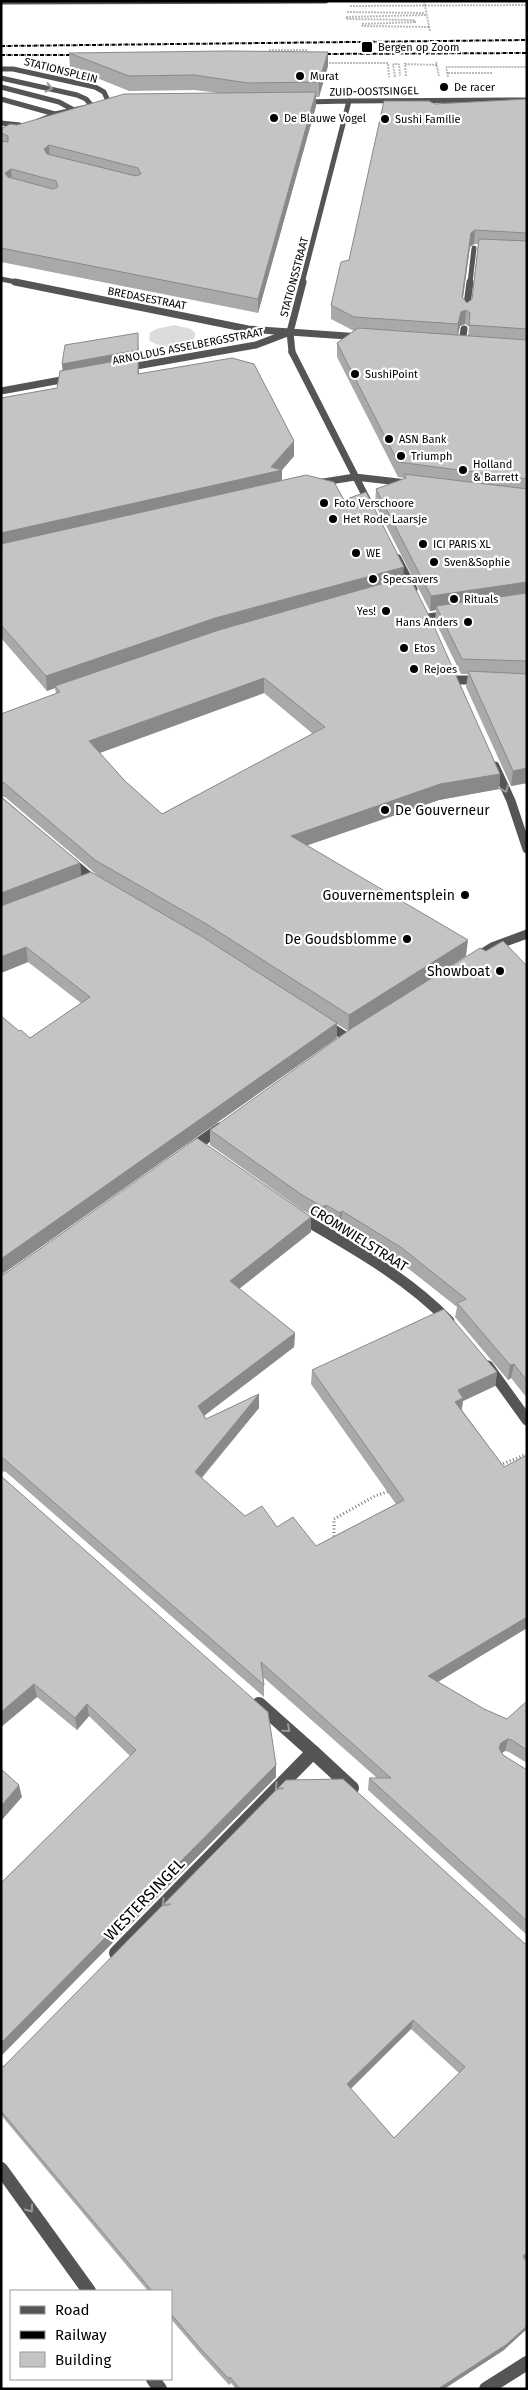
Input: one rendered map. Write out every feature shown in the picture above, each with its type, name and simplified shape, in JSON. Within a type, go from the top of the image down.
[{"type":"street","points":[[1,2],[326,1]]},
{"type":"street","name":"STATIONSPLEIN","points":[[1,69],[13,69],[95,87],[104,92],[112,103],[92,106],[86,99],[77,95],[1,78]]},
{"type":"street","points":[[1,88],[59,102],[72,109]]},
{"type":"street","points":[[1,99],[55,114]]},
{"type":"street","name":"ZUID-OOSTSINGEL","points":[[300,102],[527,100]]},
{"type":"street","name":"STATIONSSTRAAT","points":[[349,101],[290,332],[292,352],[372,510]]},
{"type":"street","points":[[16,130],[25,124],[55,114],[92,106]]},
{"type":"street","points":[[1,122],[25,124]]},
{"type":"street","points":[[466,312],[478,248]]},
{"type":"street","name":"BREDASESTRAAT","points":[[1,279],[242,328],[370,337]]},
{"type":"street","points":[[462,343],[464,329]]},
{"type":"street","name":"ARNOLDUS ASSELBERGSSTRAAT","points":[[120,369],[256,345],[290,332]]},
{"type":"street","points":[[453,342],[471,344]]},
{"type":"street","points":[[1,391],[83,376]]},
{"type":"street","points":[[312,483],[354,477],[413,484]]},
{"type":"street","points":[[395,552],[408,586],[416,593]]},
{"type":"street","points":[[424,609],[432,626]]},
{"type":"street","points":[[428,617],[458,613]]},
{"type":"street","points":[[453,671],[461,689]]},
{"type":"street","points":[[457,680],[491,680]]},
{"type":"street","points":[[492,758],[511,801],[527,849]]},
{"type":"street","points":[[64,855],[93,880],[102,885]]},
{"type":"street","points":[[84,884],[93,880]]},
{"type":"street","points":[[468,962],[492,947],[527,934]]},
{"type":"street","points":[[314,1016],[352,1035],[332,1049]]},
{"type":"street","points":[[182,1156],[201,1147],[229,1122]]},
{"type":"street","name":"CROMWIELSTRAAT","points":[[290,1210],[381,1265],[437,1307],[455,1328]]},
{"type":"street","points":[[478,1355],[496,1375],[527,1420]]},
{"type":"street","points":[[246,1693],[364,1799]]},
{"type":"street","name":"WESTERSINGEL","points":[[105,1964],[312,1752]]},
{"type":"street","points":[[1,2169],[89,2290]]},
{"type":"street","points":[[486,2389],[527,2363]]},
{"type":"path","points":[[424,1],[430,31]]},
{"type":"path","points":[[447,1],[448,5]]},
{"type":"path","points":[[341,12],[426,14]]},
{"type":"path","points":[[426,14],[346,17],[347,19],[414,20],[415,22],[362,24],[362,26],[429,27]]},
{"type":"path","points":[[433,47],[447,47]]},
{"type":"path","points":[[269,54],[269,50],[308,50]]},
{"type":"path","points":[[318,63],[388,63],[389,80]]},
{"type":"path","points":[[405,64],[436,64],[438,69]]},
{"type":"path","points":[[449,80],[446,67],[527,66]]},
{"type":"path","points":[[448,73],[496,73]]},
{"type":"path","points":[[493,1468],[527,1454]]},
{"type":"path","points":[[334,1546],[334,1519],[375,1496],[398,1488]]},
{"type":"shaded area","points":[[174,325],[191,329],[195,333],[194,339],[190,344],[169,347],[161,346],[149,340],[150,333],[156,329]]},
{"type":"building","points":[[328,52],[319,82],[248,83],[194,75],[129,76],[69,53]]},
{"type":"building","points":[[316,92],[258,299],[1,248],[1,141],[8,142],[8,136],[1,133],[1,129],[10,124],[17,125],[124,94]],"holes":[[[49,145],[138,168],[141,174],[136,176],[47,154],[44,149]],[[11,169],[56,181],[58,187],[53,189],[8,177],[5,173]]]},
{"type":"building","points":[[527,99],[527,233],[475,230],[471,233],[462,297],[467,303],[472,299],[479,239],[527,241],[527,329],[469,325],[470,313],[466,310],[461,312],[458,324],[354,317],[331,305],[341,262],[349,260],[384,101],[429,101],[435,104]]},
{"type":"building","points":[[358,328],[527,340],[527,479],[398,462],[337,343]]},
{"type":"building","points":[[138,333],[138,350],[62,364],[65,345]]},
{"type":"building","points":[[138,357],[138,374],[232,358],[254,364],[294,441],[271,467],[282,470],[1,533],[1,398],[57,388],[60,371]]},
{"type":"building","points":[[404,474],[527,489],[527,582],[431,596],[376,489],[406,478]]},
{"type":"building","points":[[306,475],[334,482],[344,500],[366,492],[404,567],[215,618],[46,676],[1,625],[1,544]]},
{"type":"building","points":[[409,576],[433,624],[500,774],[440,784],[291,836],[468,940],[349,1015],[208,925],[95,860],[1,782],[1,714],[60,692],[55,686],[219,630]],"holes":[[[264,678],[325,727],[162,814],[125,781],[89,741]]]},
{"type":"building","points":[[527,593],[527,661],[462,659],[436,606]]},
{"type":"building","points":[[468,671],[527,674],[527,768],[513,771]]},
{"type":"building","points":[[1,797],[80,863],[1,893]]},
{"type":"building","points":[[91,872],[201,936],[337,1023],[1,1259],[1,1016],[30,1038],[90,997],[26,947],[1,957],[1,906]]},
{"type":"building","points":[[503,941],[527,966],[527,1381],[514,1364],[510,1365],[457,1303],[466,1299],[402,1248],[342,1211],[340,1213],[326,1205],[323,1207],[302,1195],[210,1130],[352,1028],[480,948],[486,951]]},
{"type":"building","points":[[197,1138],[311,1217],[230,1281],[295,1333],[198,1406],[206,1419],[259,1394],[195,1472],[245,1516],[262,1506],[277,1527],[293,1517],[316,1546],[404,1500],[312,1370],[444,1309],[497,1372],[458,1390],[463,1398],[455,1402],[504,1467],[527,1455],[527,1617],[428,1676],[484,1709],[507,1719],[527,1701],[527,1750],[508,1739],[501,1743],[499,1748],[503,1755],[527,1770],[527,1921],[369,1778],[391,1778],[261,1662],[264,1685],[1,1457],[1,1275]]},
{"type":"building","points":[[1,1476],[268,1712],[276,1765],[1,2043],[1,1883],[136,1750],[87,1704],[75,1718],[34,1684],[1,1712]]},
{"type":"building","points":[[1,1769],[19,1785],[1,1806]]},
{"type":"building","points":[[343,1779],[527,1944],[527,2253],[523,2256],[527,2263],[527,2326],[507,2344],[438,2389],[240,2389],[199,2347],[172,2315],[172,2290],[151,2290],[1,2111],[1,2067],[286,1780]],"holes":[[[413,2020],[465,2067],[394,2138],[347,2084]]]},
{"type":"railway","points":[[1,46],[527,40]]},
{"type":"railway","points":[[314,54],[527,53]]},
{"type":"railway","points":[[1,55],[84,55]]},
{"type":"place","name":"Bergen op Zoom","points":[[367,47]]},
{"type":"place","name":"Murat","points":[[300,76]]},
{"type":"place","name":"De racer","points":[[444,87]]},
{"type":"place","name":"De Blauwe Vogel","points":[[274,118]]},
{"type":"place","name":"Sushi Familie","points":[[385,119]]},
{"type":"place","name":"SushiPoint","points":[[355,374]]},
{"type":"place","name":"ASN Bank","points":[[389,439]]},
{"type":"place","name":"Triumph","points":[[401,456]]},
{"type":"place","name":"Holland & Barrett","points":[[463,470]]},
{"type":"place","name":"Foto Verschoore","points":[[324,503]]},
{"type":"place","name":"Het Rode Laarsje","points":[[333,519]]},
{"type":"place","name":"ICI PARIS XL","points":[[423,544]]},
{"type":"place","name":"WE","points":[[356,553]]},
{"type":"place","name":"Sven&Sophie","points":[[434,562]]},
{"type":"place","name":"Specsavers","points":[[373,579]]},
{"type":"place","name":"Rituals","points":[[454,599]]},
{"type":"place","name":"Yes!","points":[[386,611]]},
{"type":"place","name":"Hans Anders","points":[[468,622]]},
{"type":"place","name":"Etos","points":[[404,648]]},
{"type":"place","name":"Rejoes","points":[[414,669]]},
{"type":"place","name":"De Gouverneur","points":[[385,810]]},
{"type":"place","name":"Gouvernementsplein","points":[[465,895]]},
{"type":"place","name":"De Goudsblomme","points":[[407,939]]},
{"type":"place","name":"Showboat","points":[[500,971]]}]
